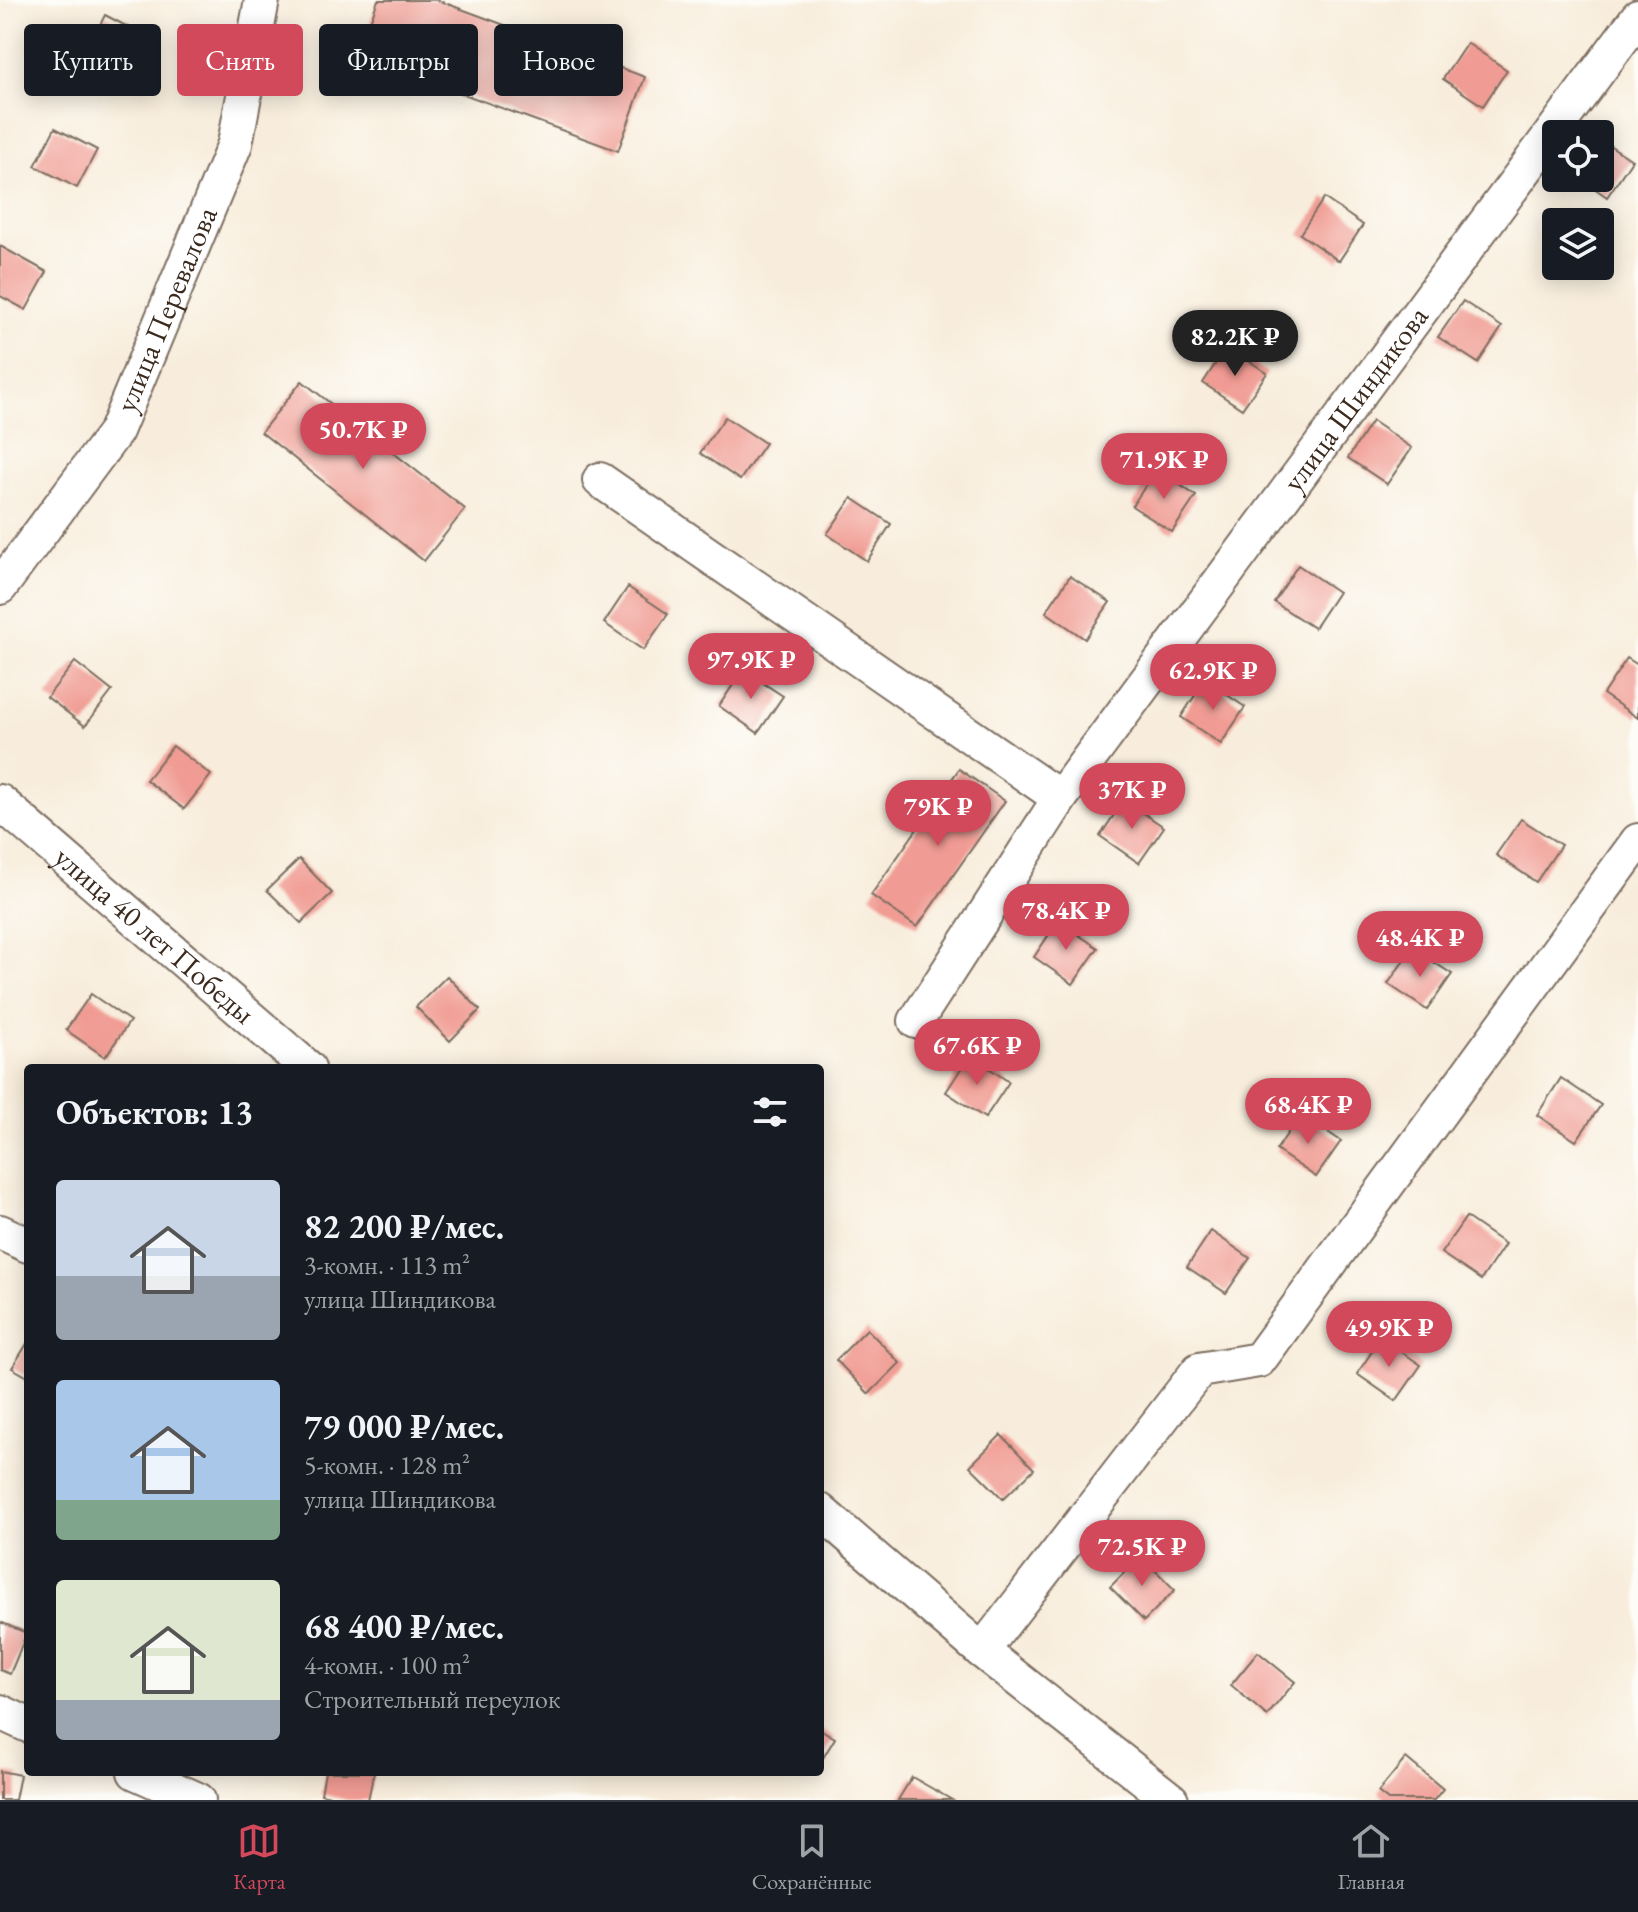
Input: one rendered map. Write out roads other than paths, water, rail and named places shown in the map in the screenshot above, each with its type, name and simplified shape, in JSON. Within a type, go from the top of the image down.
[{"type":"street","name":"улица Перевалова","points":[[0,587],[116,431],[235,144],[262,0]]},
{"type":"street","name":"улица Шиндикова","points":[[916,1021],[1060,798],[1638,17]]},
{"type":"street","points":[[600,480],[1060,798]]},
{"type":"street","name":"улица 40 лет Победы","points":[[0,802],[303,1064]]},
{"type":"street","points":[[982,1651],[1199,1370],[1259,1360],[1638,841]]},
{"type":"street","points":[[0,1232],[24,1243]]},
{"type":"street","points":[[824,1514],[982,1651],[1171,1800]]},
{"type":"street","points":[[0,1712],[24,1723]]},
{"type":"street","points":[[144,1776],[198,1800]]}]
